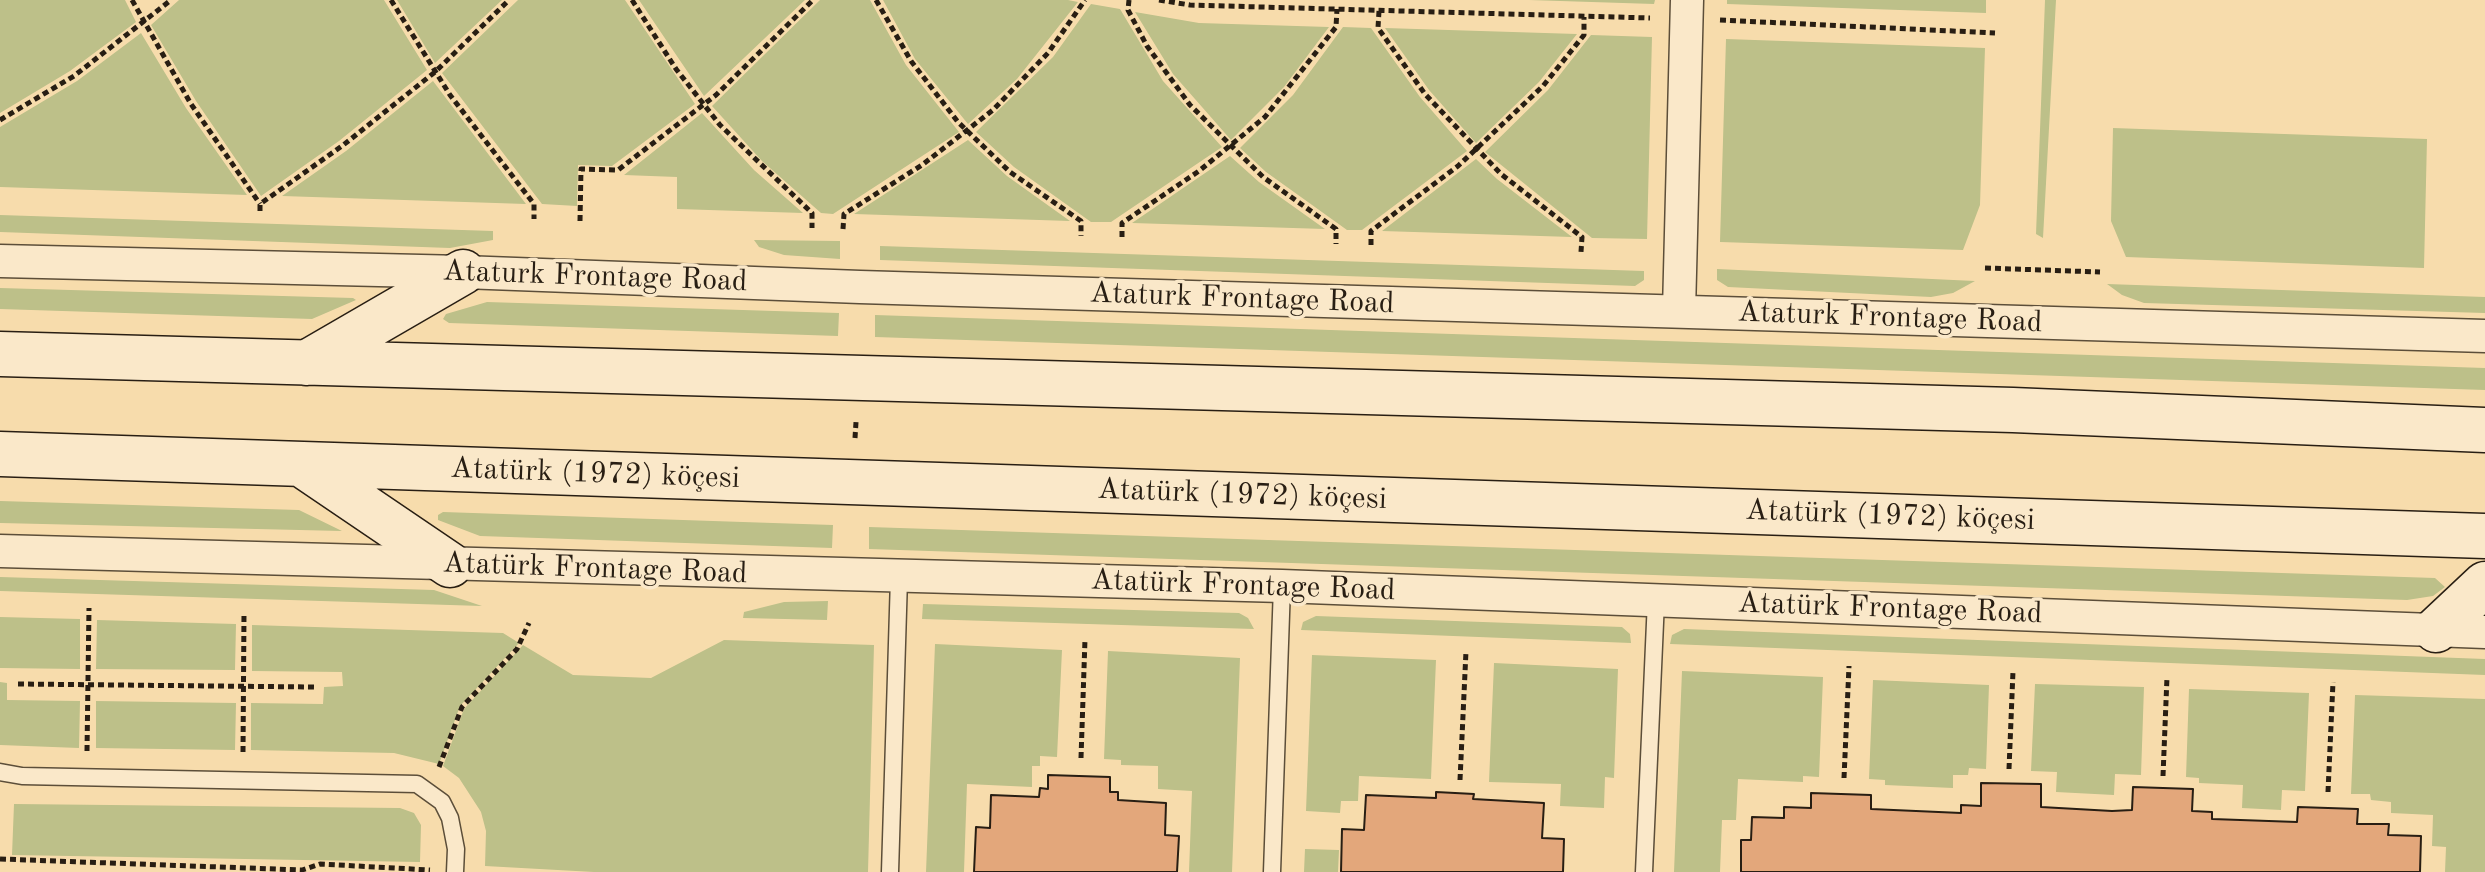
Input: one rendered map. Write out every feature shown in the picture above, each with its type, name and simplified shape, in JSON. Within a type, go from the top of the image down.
[{"type":"main road","points":[[305,364],[463,272]]},
{"type":"main road","points":[[0,354],[2013,410],[2485,430]]},
{"type":"main road","name":"Atatürk (1972) köçesi","points":[[0,454],[2485,536]]},
{"type":"main road","points":[[301,464],[450,565]]},
{"type":"main road","points":[[2436,630],[2485,584]]},
{"type":"street","points":[[1679,311],[1686,9]]},
{"type":"street","name":"Ataturk Frontage Road","points":[[0,261],[463,272],[2485,336]]},
{"type":"street","name":"Atatürk Frontage Road","points":[[0,551],[899,578],[1282,586],[2485,632]]},
{"type":"lane","points":[[890,872],[899,578]]},
{"type":"lane","points":[[1272,872],[1282,586]]},
{"type":"lane","points":[[1644,872],[1656,600]]},
{"type":"lane","points":[[0,772],[22,776],[417,784],[442,802],[450,818],[455,872]]},
{"type":"path","points":[[132,0],[191,104],[260,207],[435,72],[509,0]]},
{"type":"path","points":[[0,120],[74,76],[171,0]]},
{"type":"path","points":[[391,0],[435,72],[534,204],[534,219]]},
{"type":"path","points":[[632,0],[703,105],[738,145],[812,213],[812,228]]},
{"type":"path","points":[[580,221],[581,169],[618,170],[703,105],[813,0]]},
{"type":"path","points":[[876,0],[911,61],[968,132],[1010,172],[1081,221],[1081,236]]},
{"type":"path","points":[[843,229],[844,214],[968,132],[1048,53],[1085,0]]},
{"type":"path","points":[[1129,0],[1128,10],[1168,78],[1230,147],[1263,177],[1336,229],[1336,244]]},
{"type":"path","points":[[1159,0],[1190,5],[1584,17],[1686,9],[1995,33]]},
{"type":"path","points":[[1122,237],[1122,223],[1230,147],[1289,91],[1336,27],[1337,9]]},
{"type":"path","points":[[1379,11],[1378,28],[1394,54],[1476,151],[1582,237],[1581,252]]},
{"type":"path","points":[[1371,245],[1371,231],[1476,151],[1566,59],[1584,35],[1584,17]]},
{"type":"path","points":[[1985,268],[2100,272]]},
{"type":"path","points":[[855,438],[856,422]]},
{"type":"path","points":[[87,751],[89,608]]},
{"type":"path","points":[[243,753],[244,613]]},
{"type":"path","points":[[439,768],[462,707],[517,649],[529,623]]},
{"type":"path","points":[[1081,758],[1085,639]]},
{"type":"path","points":[[1460,780],[1466,651]]},
{"type":"path","points":[[1844,778],[1849,666]]},
{"type":"path","points":[[2009,769],[2013,671]]},
{"type":"path","points":[[2163,776],[2167,677]]},
{"type":"path","points":[[2328,792],[2333,682]]},
{"type":"path","points":[[18,684],[314,687]]},
{"type":"path","points":[[0,859],[302,870],[320,864],[435,870]]},
{"type":"green space","points":[[0,0],[125,0],[136,22],[70,71],[0,113]]},
{"type":"green space","points":[[179,0],[384,0],[427,70],[339,141],[261,196],[196,101],[151,25]]},
{"type":"green space","points":[[397,0],[502,0],[435,63]]},
{"type":"green space","points":[[518,0],[625,0],[695,104],[612,166],[578,165],[577,206],[542,204],[442,73]]},
{"type":"green space","points":[[639,0],[805,0],[704,96]]},
{"type":"green space","points":[[820,0],[870,0],[906,65],[959,132],[833,214],[821,213],[762,161],[712,106]]},
{"type":"green space","points":[[883,0],[1078,2],[1017,79],[968,124],[915,59]]},
{"type":"green space","points":[[1529,0],[1655,0],[1654,4]]},
{"type":"green space","points":[[1727,0],[1986,0],[1986,13],[1727,4]]},
{"type":"green space","points":[[2045,0],[2056,0],[2043,238],[2036,234]]},
{"type":"green space","points":[[1091,4],[1120,9],[1163,81],[1222,147],[1111,222],[1091,222],[1014,167],[976,132],[1053,57]]},
{"type":"green space","points":[[1135,12],[1199,23],[1329,27],[1284,87],[1231,140],[1173,74]]},
{"type":"green space","points":[[1343,27],[1371,28],[1420,97],[1467,151],[1362,230],[1347,230],[1266,172],[1240,148],[1293,95]]},
{"type":"green space","points":[[1385,28],[1577,34],[1539,82],[1476,143],[1429,90]]},
{"type":"green space","points":[[141,33],[186,108],[247,195],[0,187],[0,127],[77,81]]},
{"type":"green space","points":[[1591,35],[1652,37],[1647,239],[1592,238],[1485,152],[1548,90]]},
{"type":"green space","points":[[1726,39],[1985,48],[1980,205],[1963,250],[1720,242]]},
{"type":"green space","points":[[433,81],[526,204],[282,196],[346,151]]},
{"type":"green space","points":[[702,113],[754,170],[803,213],[677,209],[677,177],[624,175]]},
{"type":"green space","points":[[2113,128],[2427,139],[2424,268],[2126,257],[2111,221]]},
{"type":"green space","points":[[968,140],[1007,176],[1070,221],[854,214]]},
{"type":"green space","points":[[1230,156],[1259,182],[1325,229],[1132,223]]},
{"type":"green space","points":[[1476,159],[1497,179],[1572,237],[1382,231]]},
{"type":"green space","points":[[0,215],[493,231],[493,240],[450,248],[0,232]]},
{"type":"green space","points":[[754,240],[840,241],[840,259],[784,255],[759,247]]},
{"type":"green space","points":[[880,246],[1644,271],[1644,280],[1635,286],[880,260]]},
{"type":"green space","points":[[1717,269],[1975,281],[1953,293],[1931,297],[1728,287],[1717,280]]},
{"type":"green space","points":[[2107,284],[2485,297],[2485,313],[2144,303],[2122,295]]},
{"type":"green space","points":[[0,288],[356,300],[312,319],[0,309]]},
{"type":"green space","points":[[487,302],[839,313],[838,336],[449,323],[443,319],[446,314]]},
{"type":"green space","points":[[875,315],[2485,368],[2485,390],[875,337]]},
{"type":"green space","points":[[0,501],[299,510],[342,531],[0,523]]},
{"type":"green space","points":[[443,512],[833,525],[832,548],[480,536],[438,520],[438,515]]},
{"type":"green space","points":[[869,527],[2435,578],[2445,587],[2433,596],[2407,600],[869,549]]},
{"type":"green space","points":[[0,577],[434,590],[482,606],[0,591]]},
{"type":"green space","points":[[828,601],[827,620],[743,618],[744,612],[784,602]]},
{"type":"green space","points":[[923,604],[1239,613],[1248,618],[1254,629],[922,619]]},
{"type":"green space","points":[[1316,616],[1622,627],[1630,634],[1631,643],[1301,630],[1303,622]]},
{"type":"green space","points":[[0,617],[80,619],[80,669],[0,668]]},
{"type":"green space","points":[[97,620],[236,624],[235,670],[96,669]]},
{"type":"green space","points":[[252,625],[503,633],[519,643],[460,706],[439,764],[394,753],[251,750],[251,703],[323,704],[324,687],[343,686],[342,672],[252,671]]},
{"type":"green space","points":[[1684,629],[2485,659],[2485,675],[1670,644],[1672,635]]},
{"type":"green space","points":[[724,640],[874,645],[868,872],[594,872],[485,866],[486,831],[481,812],[459,778],[443,766],[464,709],[523,645],[573,675],[651,678]]},
{"type":"green space","points":[[935,644],[1062,650],[1057,757],[1040,756],[1040,766],[1032,766],[1032,787],[967,784],[964,872],[926,872]]},
{"type":"green space","points":[[1108,651],[1240,658],[1232,872],[1189,872],[1192,791],[1158,789],[1158,766],[1121,765],[1121,760],[1104,759]]},
{"type":"green space","points":[[1312,655],[1436,660],[1431,779],[1359,776],[1358,801],[1341,801],[1340,813],[1306,811]]},
{"type":"green space","points":[[1494,663],[1618,669],[1614,778],[1605,777],[1604,808],[1560,806],[1561,784],[1489,782]]},
{"type":"green space","points":[[1682,671],[1823,677],[1819,777],[1803,776],[1803,782],[1738,779],[1736,820],[1722,820],[1720,872],[1674,872]]},
{"type":"green space","points":[[1873,680],[1989,685],[1986,769],[1969,768],[1968,775],[1953,775],[1953,788],[1885,785],[1885,780],[1869,779]]},
{"type":"green space","points":[[0,682],[7,683],[7,700],[80,701],[79,748],[0,745]]},
{"type":"green space","points":[[2035,684],[2144,687],[2141,775],[2115,774],[2114,795],[2056,792],[2057,772],[2031,771]]},
{"type":"green space","points":[[2189,689],[2309,693],[2305,791],[2282,790],[2281,810],[2242,808],[2243,785],[2199,783],[2199,778],[2186,777]]},
{"type":"green space","points":[[2355,695],[2485,699],[2485,872],[2445,872],[2446,847],[2432,846],[2433,815],[2391,813],[2391,802],[2371,800],[2370,794],[2351,794]]},
{"type":"green space","points":[[96,701],[236,703],[235,750],[96,748]]},
{"type":"green space","points":[[14,804],[400,808],[414,813],[421,825],[420,862],[12,855]]},
{"type":"green space","points":[[1305,849],[1339,850],[1338,872],[1304,872]]},
{"type":"building","points":[[1048,775],[1110,777],[1110,792],[1118,792],[1118,800],[1166,803],[1165,835],[1179,836],[1177,872],[974,872],[976,827],[990,828],[991,795],[1039,797],[1040,788],[1048,789]]},
{"type":"building","points":[[1981,783],[2041,784],[2041,807],[2112,811],[2132,810],[2133,787],[2193,789],[2192,811],[2212,812],[2212,819],[2297,822],[2298,807],[2358,809],[2357,824],[2389,824],[2388,835],[2421,836],[2420,872],[1741,872],[1741,840],[1751,840],[1752,817],[1784,818],[1784,807],[1811,808],[1811,793],[1871,795],[1871,809],[1961,813],[1961,805],[1981,806]]},
{"type":"building","points":[[1436,792],[1474,794],[1473,799],[1544,803],[1542,838],[1564,839],[1563,872],[1341,872],[1342,829],[1364,830],[1366,795],[1436,798]]}]
